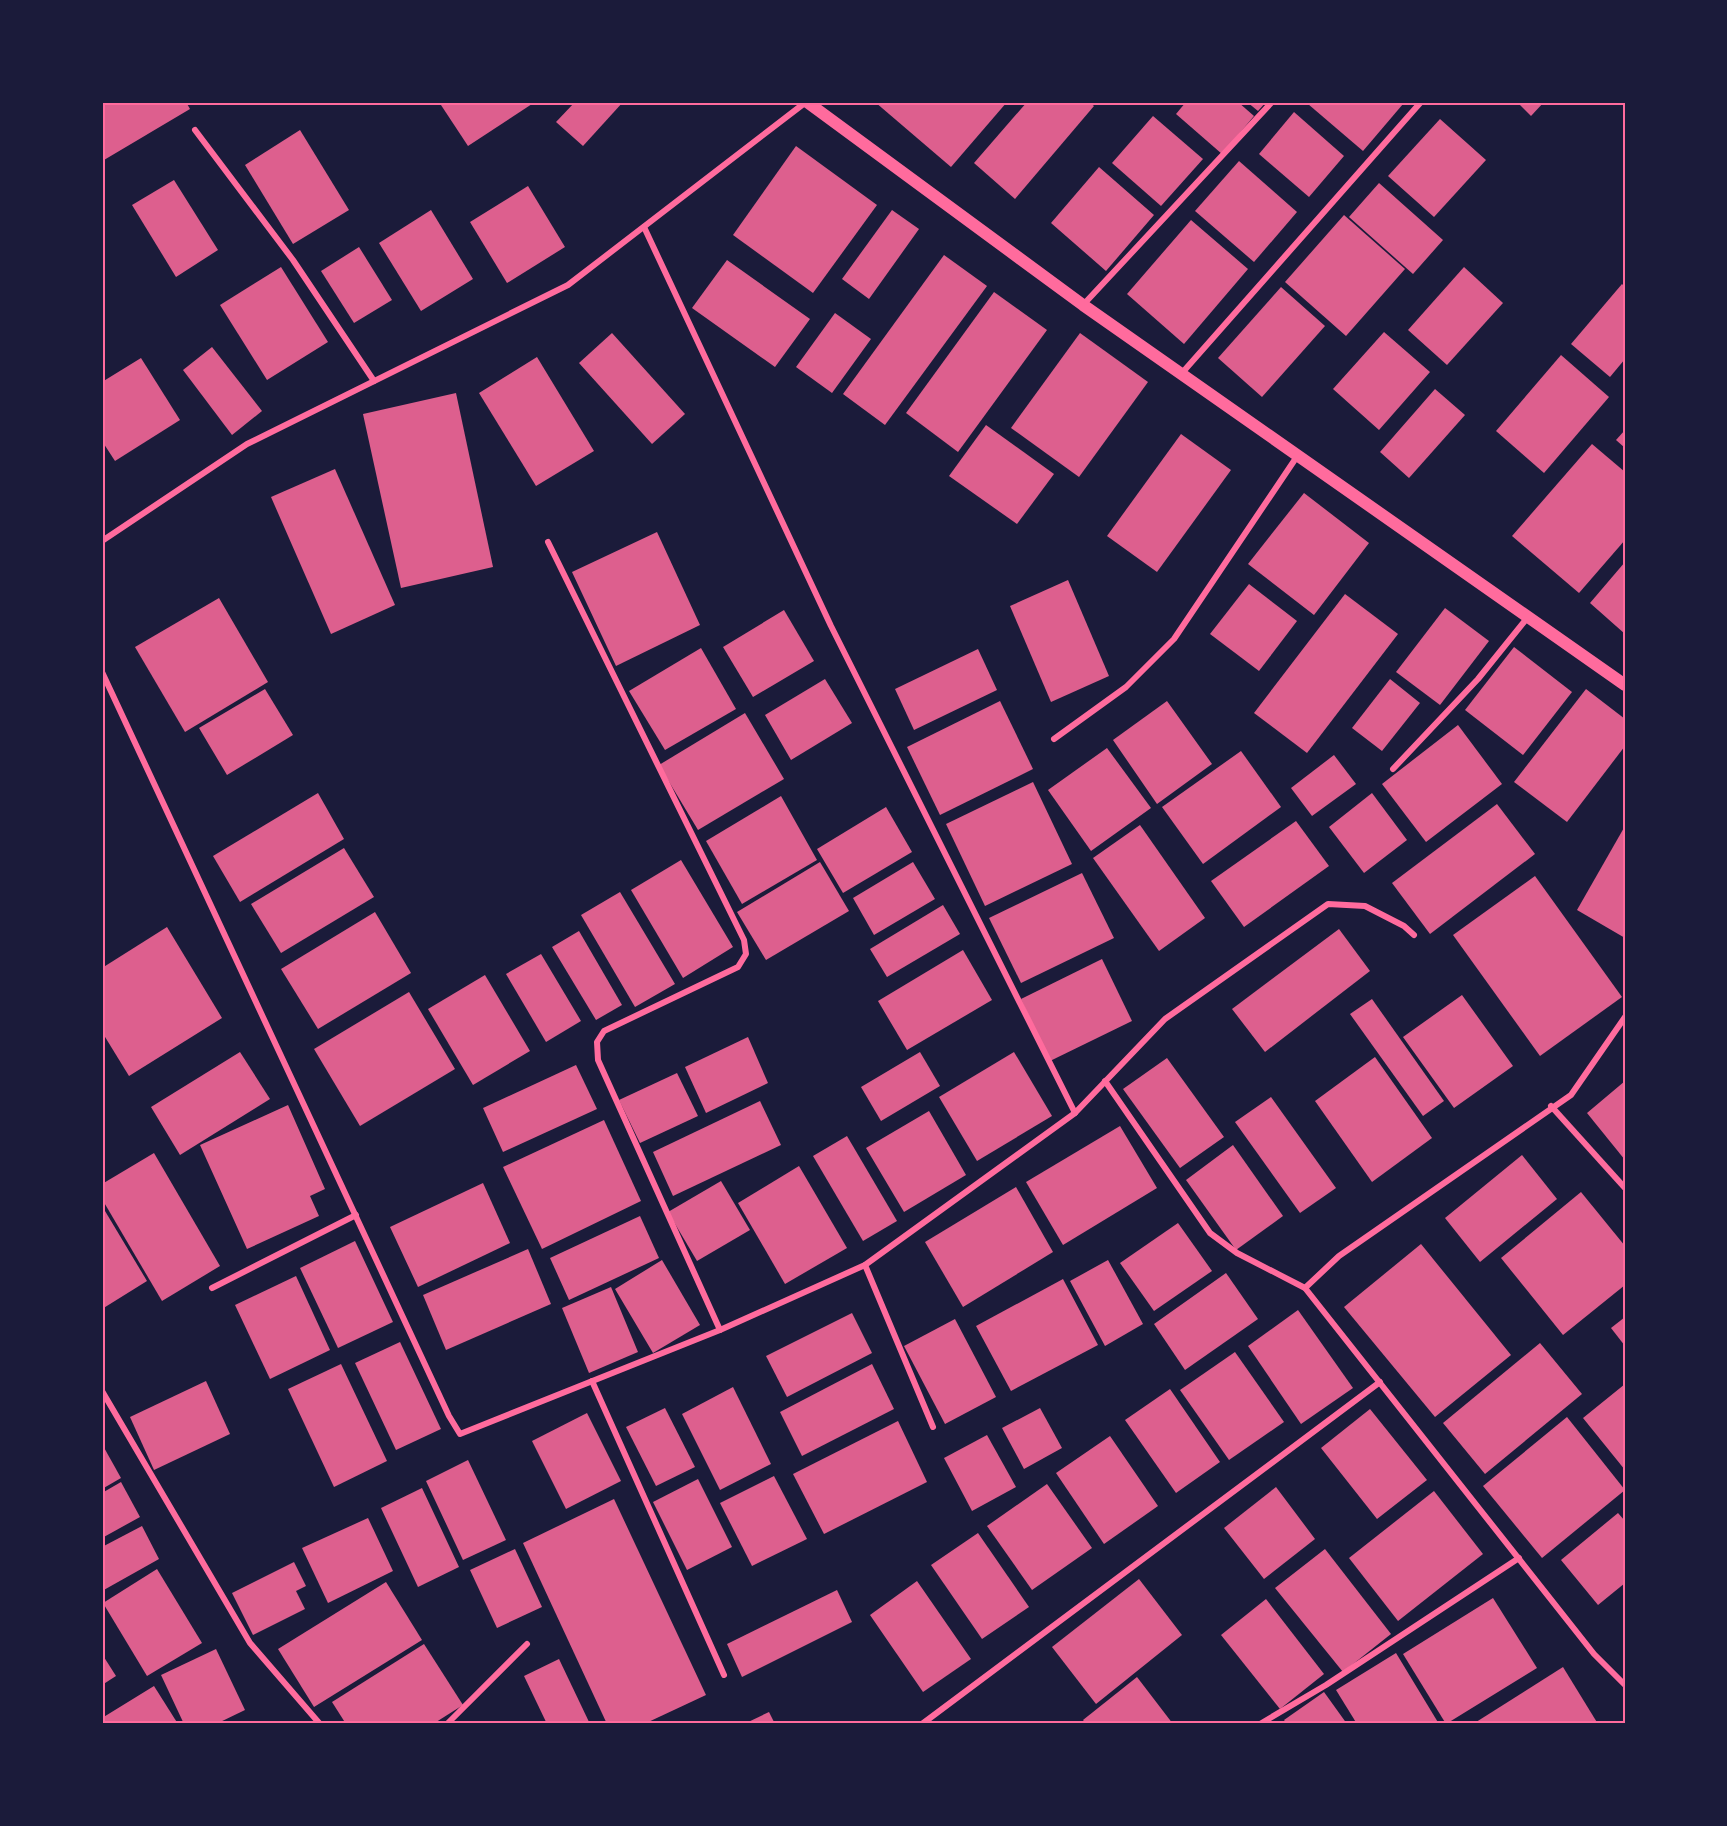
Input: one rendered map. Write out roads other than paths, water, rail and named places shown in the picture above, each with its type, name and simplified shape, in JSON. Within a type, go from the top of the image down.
[{"type":"main road","points":[[807,102],[1083,304],[1625,685]]},
{"type":"street","points":[[102,541],[247,444],[568,285],[807,102]]},
{"type":"street","points":[[1083,304],[1272,102]]},
{"type":"street","points":[[1182,374],[1421,102]]},
{"type":"street","points":[[195,130],[293,260],[374,381]]},
{"type":"street","points":[[644,227],[831,626],[1075,1113]]},
{"type":"street","points":[[1054,739],[1126,687],[1174,639],[1299,454]]},
{"type":"street","points":[[548,542],[744,940],[746,954],[738,967],[604,1031],[597,1042],[598,1060],[720,1330]]},
{"type":"street","points":[[1393,769],[1478,679],[1528,616]]},
{"type":"street","points":[[102,672],[449,1416],[460,1434],[720,1330],[866,1265],[1075,1113],[1165,1019],[1328,904],[1365,906],[1404,926],[1414,935]]},
{"type":"street","points":[[1305,1288],[1340,1256],[1551,1106],[1570,1095],[1625,1017]]},
{"type":"street","points":[[1105,1082],[1210,1233],[1237,1253],[1305,1288],[1594,1654],[1625,1685]]},
{"type":"street","points":[[1551,1106],[1625,1188]]},
{"type":"street","points":[[212,1288],[356,1215]]},
{"type":"street","points":[[866,1265],[933,1427]]},
{"type":"street","points":[[592,1381],[724,1675]]},
{"type":"street","points":[[922,1724],[1380,1382]]},
{"type":"street","points":[[102,1391],[250,1643],[320,1724]]},
{"type":"street","points":[[1260,1724],[1326,1685],[1519,1558]]},
{"type":"street","points":[[447,1724],[527,1644]]}]
